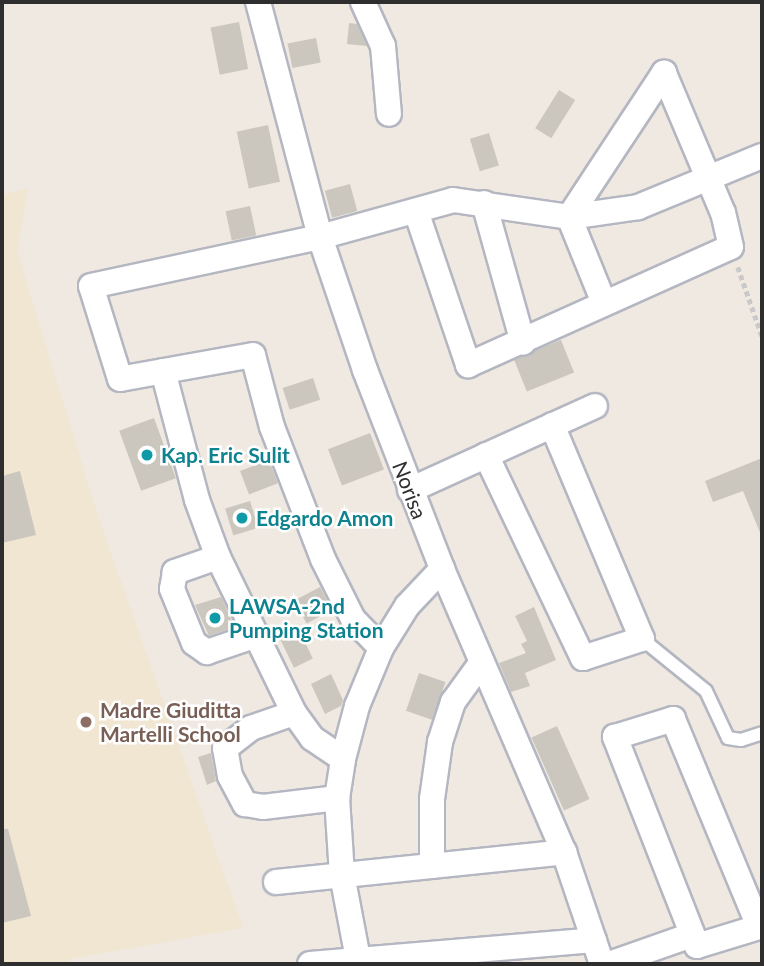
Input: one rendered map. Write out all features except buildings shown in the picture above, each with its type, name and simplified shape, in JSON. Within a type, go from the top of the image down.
[{"type":"street","name":"Norisa","points":[[258,2],[320,237],[410,490],[564,852],[602,964]]},
{"type":"street","points":[[363,2],[383,46],[389,114]]},
{"type":"street","points":[[416,211],[468,365],[523,343],[604,303],[731,247],[723,212],[706,178],[664,73],[569,217]]},
{"type":"street","points":[[381,648],[353,619],[323,559],[272,427],[253,355],[120,379],[91,286],[320,237],[453,200],[569,217],[639,207],[762,156]]},
{"type":"street","points":[[484,203],[523,343]]},
{"type":"street","points":[[569,217],[604,303]]},
{"type":"street","points":[[163,371],[197,500],[218,557],[294,713],[312,738],[343,759]]},
{"type":"street","points":[[410,490],[595,406]]},
{"type":"street","points":[[486,455],[583,658],[642,639],[552,425]]},
{"type":"street","points":[[218,557],[175,572],[172,589],[194,643],[207,652],[257,635]]},
{"type":"street","points":[[358,962],[342,875],[337,798],[343,759],[357,706],[381,648],[407,606],[442,569]]},
{"type":"street","points":[[432,866],[432,799],[440,743],[453,702],[482,662]]},
{"type":"street","points":[[294,713],[251,728],[225,748],[230,776],[245,804],[263,807],[337,798]]},
{"type":"street","points":[[673,719],[759,928],[697,946],[692,935],[615,737],[673,719]]},
{"type":"street","points":[[276,882],[564,852]]},
{"type":"street","points":[[609,964],[692,935]]},
{"type":"street","points":[[310,964],[548,954],[594,940]]},
{"type":"lane","points":[[642,639],[706,691],[729,738],[741,740],[762,733]]},
{"type":"path","points":[[731,247],[762,336]]},
{"type":"shaded area","name":"Madre Giuditta Martelli School","points":[[28,188],[17,251],[98,516],[243,928],[70,959],[70,964],[2,964],[2,195]]},
{"type":"place","name":"Kap. Eric Sulit","points":[[147,455]]},
{"type":"place","name":"Edgardo Amon","points":[[242,518]]},
{"type":"place","name":"LAWSA-2nd Pumping Station","points":[[215,618]]},
{"type":"place","name":"Madre Giuditta Martelli School","points":[[86,722]]}]
